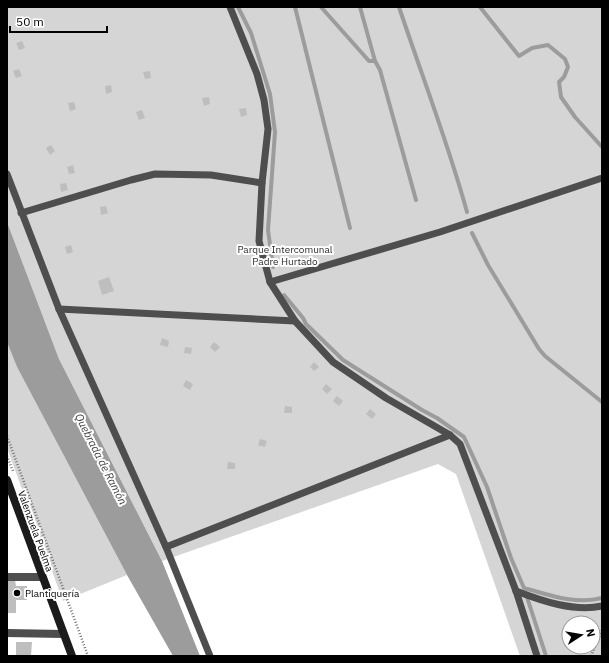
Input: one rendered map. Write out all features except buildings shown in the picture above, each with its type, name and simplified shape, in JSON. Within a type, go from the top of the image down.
[{"type":"main road","name":"Valenzuela Puelma","points":[[7,480],[10,496],[72,656]]},
{"type":"street","points":[[7,577],[42,577]]},
{"type":"street","points":[[7,633],[63,634]]},
{"type":"lane","points":[[230,7],[257,74],[264,100],[268,129],[262,183],[260,241],[270,282],[295,321],[333,362],[386,398],[450,435],[460,444],[519,592],[537,656]]},
{"type":"lane","points":[[7,174],[59,309],[166,547],[210,656]]},
{"type":"lane","points":[[21,213],[156,174],[211,175],[262,183]]},
{"type":"lane","points":[[270,282],[440,232],[602,178]]},
{"type":"lane","points":[[59,309],[295,321]]},
{"type":"lane","points":[[166,547],[450,435]]},
{"type":"lane","points":[[519,592],[547,602],[571,606],[602,606]]},
{"type":"path","points":[[7,436],[88,656]]},
{"type":"path","points":[[591,656],[602,630]]},
{"type":"green space","name":"Parque Intercomunal Padre Hurtado","points":[[7,7],[602,7],[602,656],[520,656],[456,474],[438,464],[162,561],[59,359],[7,222]]},
{"type":"green space","points":[[7,342],[17,367],[127,575],[63,601],[7,448]]},
{"type":"water","name":"Quebrada de Ramón","points":[[7,222],[59,359],[162,561],[200,656],[173,656],[127,575],[17,367],[7,342]]},
{"type":"waterway","points":[[238,7],[251,33],[270,94],[275,132],[268,230],[273,267]]},
{"type":"waterway","points":[[295,7],[350,228]]},
{"type":"waterway","points":[[321,7],[369,61],[375,61],[380,70],[416,200]]},
{"type":"waterway","points":[[360,7],[375,61]]},
{"type":"waterway","points":[[399,7],[460,186],[467,212]]},
{"type":"waterway","points":[[480,7],[519,56],[532,48],[548,45],[565,59],[568,67],[564,77],[559,82],[561,97],[575,117],[602,147]]},
{"type":"waterway","points":[[472,233],[488,265],[539,349],[545,356],[602,402]]},
{"type":"waterway","points":[[284,295],[303,318],[306,324],[343,360],[437,418],[464,437],[487,487],[511,558],[524,588],[572,600],[592,600],[602,598]]},
{"type":"waterway","points":[[526,594],[546,656]]},
{"type":"place","name":"Plantiquería","points":[[17,593]]}]
